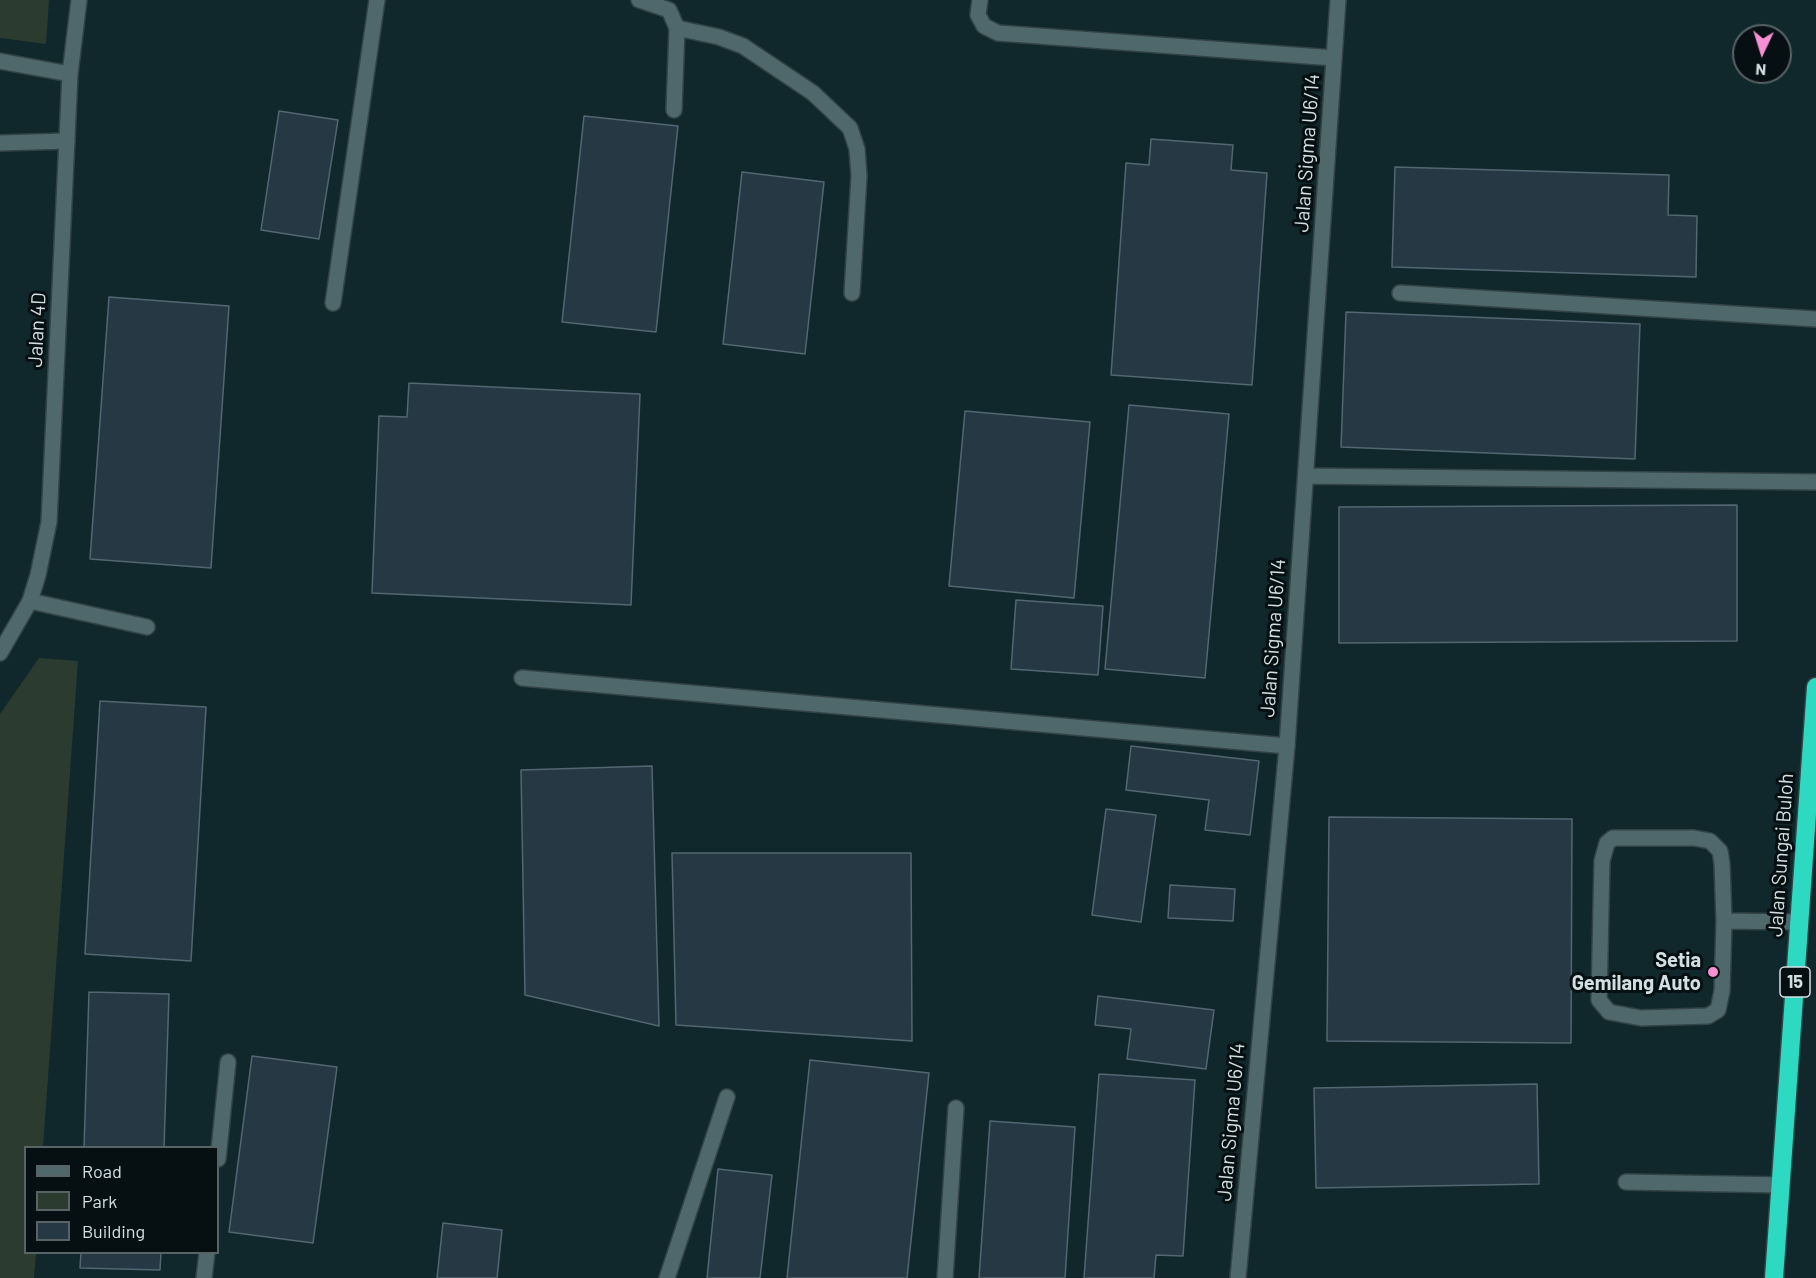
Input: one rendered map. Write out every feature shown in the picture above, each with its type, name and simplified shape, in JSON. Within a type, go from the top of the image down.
[{"type":"highway","name":"Jalan Sungai Buloh","points":[[1774,1278],[1816,687]]},
{"type":"street","name":"Jalan 4D","points":[[0,653],[30,601],[49,522],[70,74],[79,0]]},
{"type":"street","points":[[333,303],[377,0]]},
{"type":"street","points":[[639,0],[669,10],[677,28],[674,110]]},
{"type":"street","points":[[980,0],[978,15],[984,26],[998,33],[1334,58]]},
{"type":"street","name":"Jalan Sigma U6/14","points":[[1238,1278],[1287,746],[1338,0]]},
{"type":"street","points":[[677,28],[719,37],[742,46],[813,93],[850,128],[857,149],[860,176],[852,292]]},
{"type":"street","points":[[0,60],[70,74]]},
{"type":"street","points":[[0,143],[67,141]]},
{"type":"street","points":[[1400,293],[1816,319]]},
{"type":"street","points":[[1306,476],[1816,482]]},
{"type":"street","points":[[30,601],[147,627]]},
{"type":"street","points":[[522,678],[1287,746]]},
{"type":"street","points":[[1694,837],[1710,841],[1720,851],[1724,921],[1722,991],[1718,1010],[1708,1016],[1641,1018],[1609,1012],[1599,1000],[1602,861],[1607,843],[1613,838],[1694,837]]},
{"type":"street","points":[[1724,921],[1799,922]]},
{"type":"street","points":[[219,1149],[228,1062]]},
{"type":"street","points":[[667,1278],[727,1097]]},
{"type":"street","points":[[945,1278],[956,1108]]},
{"type":"street","points":[[1626,1182],[1781,1185]]},
{"type":"street","points":[[204,1278],[207,1254]]},
{"type":"green space","points":[[0,0],[49,0],[46,44],[0,38]]},
{"type":"green space","points":[[39,658],[78,661],[43,1146],[24,1146],[24,1254],[36,1254],[34,1278],[0,1278],[0,714]]},
{"type":"building","points":[[279,111],[338,120],[319,239],[261,230]]},
{"type":"building","points":[[584,116],[678,126],[656,332],[562,322]]},
{"type":"building","points":[[1151,139],[1233,145],[1231,170],[1267,173],[1252,385],[1111,375],[1126,163],[1149,165]]},
{"type":"building","points":[[1395,167],[1669,175],[1668,215],[1697,216],[1696,277],[1392,267]]},
{"type":"building","points":[[742,172],[824,182],[805,354],[723,344]]},
{"type":"building","points":[[109,297],[229,306],[211,568],[90,559]]},
{"type":"building","points":[[1346,312],[1640,324],[1635,459],[1341,447]]},
{"type":"building","points":[[409,383],[640,394],[631,605],[372,593],[379,416],[407,417]]},
{"type":"building","points":[[1129,405],[1229,414],[1205,678],[1105,669]]},
{"type":"building","points":[[965,411],[1090,422],[1074,598],[949,586]]},
{"type":"building","points":[[1737,505],[1737,641],[1339,643],[1339,507]]},
{"type":"building","points":[[1016,600],[1103,606],[1098,675],[1011,669]]},
{"type":"building","points":[[100,701],[206,707],[191,961],[85,954]]},
{"type":"building","points":[[1131,746],[1259,761],[1250,835],[1205,830],[1209,800],[1126,790]]},
{"type":"building","points":[[652,766],[659,1026],[525,995],[521,770]]},
{"type":"building","points":[[1106,809],[1156,815],[1141,922],[1092,915]]},
{"type":"building","points":[[1329,817],[1572,819],[1571,1043],[1327,1041]]},
{"type":"building","points":[[672,853],[911,853],[912,1041],[676,1025]]},
{"type":"building","points":[[1170,885],[1235,889],[1233,921],[1168,918]]},
{"type":"building","points":[[89,992],[169,994],[164,1146],[84,1146]]},
{"type":"building","points":[[1098,996],[1214,1010],[1206,1069],[1127,1059],[1131,1029],[1095,1025]]},
{"type":"building","points":[[252,1056],[337,1067],[313,1243],[229,1232]]},
{"type":"building","points":[[810,1060],[929,1073],[907,1278],[787,1278]]},
{"type":"building","points":[[1099,1074],[1195,1080],[1183,1256],[1156,1255],[1154,1278],[1084,1278]]},
{"type":"building","points":[[1537,1084],[1539,1184],[1316,1188],[1314,1088]]},
{"type":"building","points":[[990,1121],[1075,1127],[1065,1278],[979,1278]]},
{"type":"building","points":[[718,1169],[772,1175],[760,1278],[707,1278]]},
{"type":"building","points":[[443,1223],[502,1230],[497,1278],[437,1278]]},
{"type":"building","points":[[81,1254],[161,1254],[160,1270],[80,1268]]},
{"type":"place","name":"Setia Gemilang Auto","points":[[1713,972]]}]
